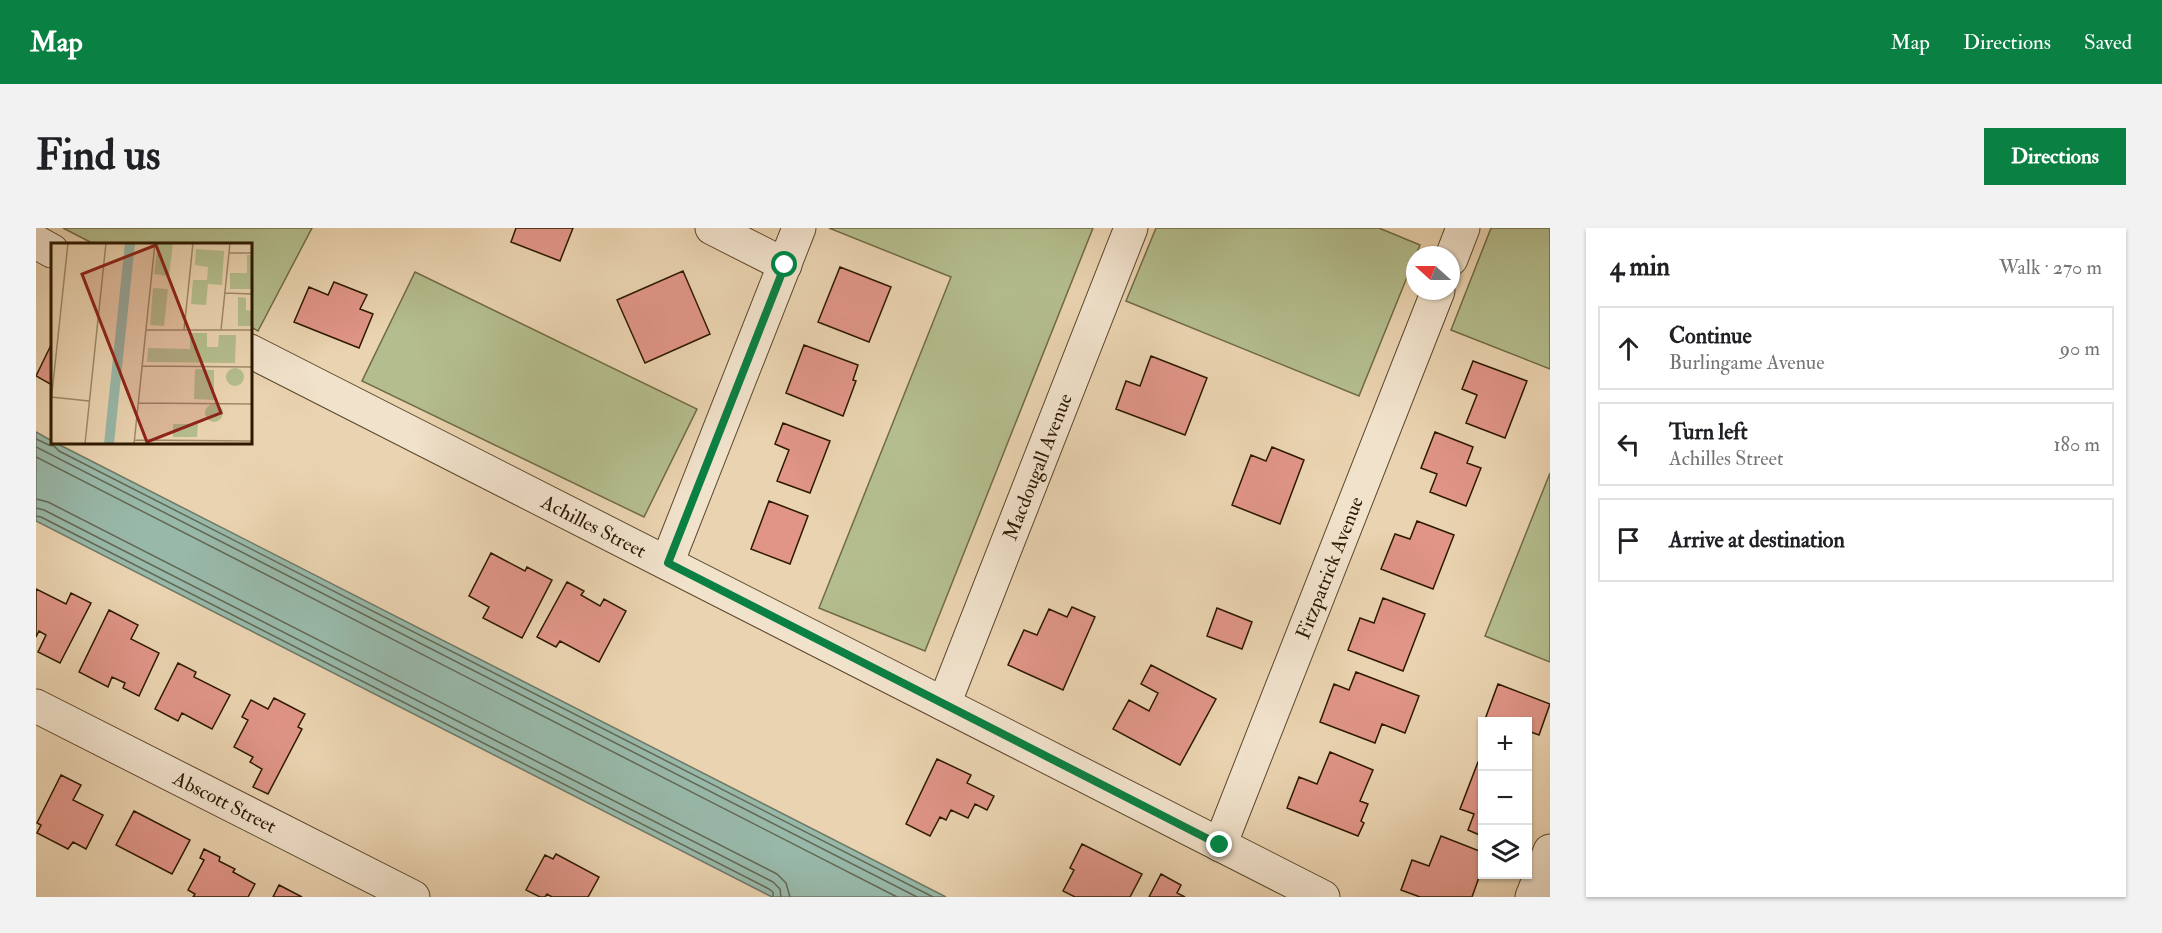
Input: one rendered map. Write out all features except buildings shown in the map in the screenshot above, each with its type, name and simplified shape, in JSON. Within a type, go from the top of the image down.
[{"type":"street","points":[[712,228],[785,265]]},
{"type":"street","points":[[668,563],[799,228]]},
{"type":"street","name":"Macdougall Avenue","points":[[944,704],[1131,228]]},
{"type":"street","points":[[1456,246],[1463,228]]},
{"type":"street","points":[[36,242],[51,250]]},
{"type":"street","name":"Fitzpatrick Avenue","points":[[1220,845],[1434,300]]},
{"type":"street","name":"Achilles Street","points":[[252,352],[1323,897]]},
{"type":"street","name":"Abscott Street","points":[[36,705],[413,897]]},
{"type":"street","points":[[1532,897],[1550,852]]},
{"type":"green space","points":[[63,228],[312,228],[258,331],[252,328],[252,243],[92,243]]},
{"type":"green space","points":[[829,228],[1093,228],[925,651],[819,608],[951,277]]},
{"type":"green space","points":[[1156,228],[1379,228],[1420,245],[1406,246],[1406,280],[1359,396],[1126,301]]},
{"type":"green space","points":[[1491,228],[1550,228],[1550,369],[1451,330]]},
{"type":"green space","points":[[415,272],[697,409],[644,517],[362,381]]},
{"type":"green space","points":[[1550,473],[1550,662],[1485,636]]},
{"type":"water","points":[[36,432],[51,440],[51,444],[58,444],[946,897],[772,897],[36,521]]},
{"type":"route","points":[[785,265],[668,563],[1220,845]]}]
